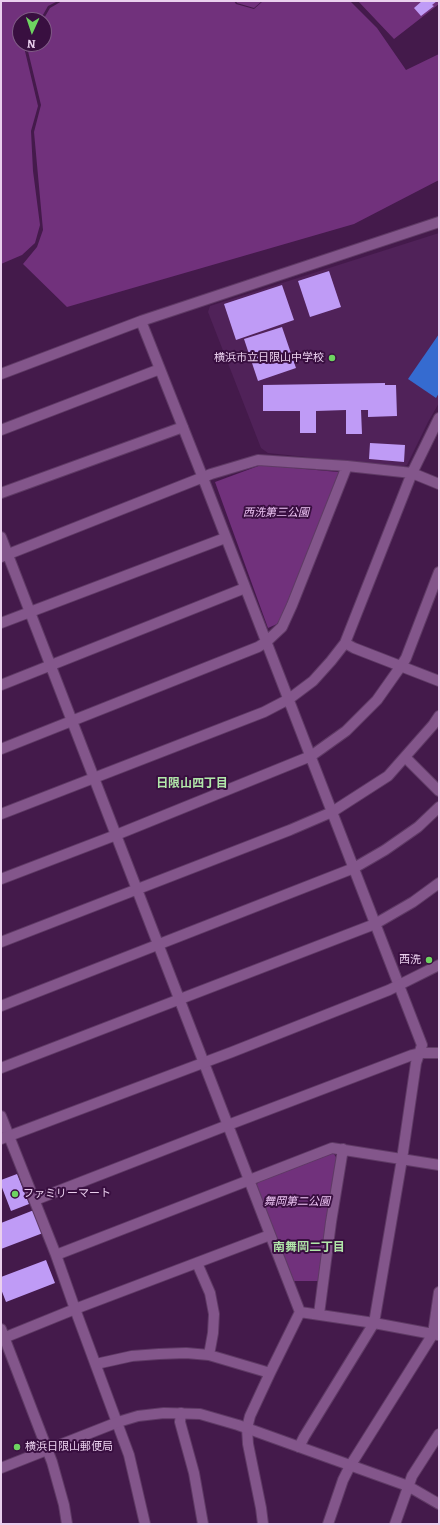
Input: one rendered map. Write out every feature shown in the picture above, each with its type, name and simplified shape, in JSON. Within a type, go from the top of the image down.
[{"type":"street","points":[[1,374],[141,320],[439,222]]},
{"type":"street","points":[[141,320],[422,1045],[416,1063],[402,1159],[374,1323],[299,1447]]},
{"type":"street","points":[[1,430],[160,369]]},
{"type":"street","points":[[1,814],[264,712],[289,699],[313,681],[332,661],[345,643],[412,473],[439,418]]},
{"type":"street","points":[[1,493],[183,427]]},
{"type":"street","points":[[4,556],[203,478],[258,460],[348,466],[412,473],[439,484]]},
{"type":"street","points":[[1,749],[258,647],[266,642],[282,627],[285,621],[348,466]]},
{"type":"street","points":[[1,537],[4,556],[30,611],[300,1312],[270,1372],[250,1416],[247,1428],[248,1444],[263,1524]]},
{"type":"street","points":[[1,623],[226,538]]},
{"type":"street","points":[[1,879],[116,836],[311,756],[346,731],[376,700],[402,666],[439,572]]},
{"type":"street","points":[[1,685],[245,588]]},
{"type":"street","points":[[345,643],[354,648],[439,681]]},
{"type":"street","points":[[1,942],[290,830],[332,812],[388,776],[434,725],[439,716]]},
{"type":"street","points":[[405,758],[439,791]]},
{"type":"street","points":[[1,1006],[354,868],[385,850],[418,827],[439,807]]},
{"type":"street","points":[[1,1068],[375,924],[413,902],[439,883]]},
{"type":"street","points":[[5,1138],[204,1064],[399,984],[439,965]]},
{"type":"street","points":[[35,1200],[228,1125],[420,1053],[439,1053]]},
{"type":"street","points":[[1,1116],[5,1138],[35,1200],[118,1422],[129,1455],[145,1524]]},
{"type":"street","points":[[56,1254],[332,1148],[439,1165]]},
{"type":"street","points":[[319,1314],[331,1222],[343,1149]]},
{"type":"street","points":[[67,1524],[64,1505],[48,1449],[2,1335],[75,1310],[270,1235]]},
{"type":"street","points":[[197,1263],[210,1292],[214,1314],[213,1333],[209,1355]]},
{"type":"street","points":[[328,1524],[343,1480],[350,1466],[436,1334],[439,1292]]},
{"type":"street","points":[[300,1312],[436,1334]]},
{"type":"street","points":[[96,1364],[132,1356],[186,1353],[209,1355],[270,1372]]},
{"type":"street","points":[[1,1468],[118,1422],[138,1416],[181,1413],[200,1414],[247,1428],[408,1486],[439,1504]]},
{"type":"street","points":[[181,1413],[180,1422],[194,1473],[202,1524]]},
{"type":"street","points":[[395,1524],[412,1476],[439,1434]]},
{"type":"shaded area","name":"横浜市立日限山中学校","points":[[439,233],[439,403],[407,465],[402,467],[268,453],[261,448],[208,312],[210,306]]},
{"type":"green space","points":[[1,1],[58,1],[48,6],[45,12],[12,12],[12,52],[25,52],[38,106],[31,131],[33,171],[40,225],[35,243],[22,255],[1,264]]},
{"type":"green space","points":[[62,1],[234,1],[236,4],[254,9],[263,1],[350,1],[377,28],[406,70],[439,54],[439,180],[354,224],[67,307],[23,264],[37,247],[43,230],[34,132],[41,105],[28,52],[52,52],[52,12],[48,12],[50,8]]},
{"type":"green space","points":[[236,1],[262,1],[254,8],[237,3]]},
{"type":"green space","points":[[358,1],[439,1],[439,4],[394,39]]},
{"type":"green space","name":"西洗第三公園","points":[[261,465],[338,472],[340,476],[287,609],[277,624],[268,628],[215,482]]},
{"type":"green space","name":"舞岡第二公園","points":[[334,1154],[337,1159],[318,1281],[294,1281],[256,1186],[258,1182]]},
{"type":"water","points":[[439,334],[439,393],[436,398],[408,379]]},
{"type":"building","points":[[422,1],[437,1],[432,5],[434,6],[421,16],[414,8]]},
{"type":"building","points":[[329,271],[341,307],[310,317],[298,281]]},
{"type":"building","points":[[282,285],[294,320],[236,340],[224,304]]},
{"type":"building","points":[[282,327],[296,368],[258,381],[244,339]]},
{"type":"building","points":[[385,383],[385,385],[396,385],[397,416],[368,417],[368,410],[361,410],[362,434],[346,434],[346,410],[316,411],[316,433],[300,433],[300,411],[263,411],[263,385]]},
{"type":"building","points":[[370,443],[405,445],[404,462],[369,459]]},
{"type":"building","name":"ファミリーマート","points":[[17,1174],[29,1204],[11,1211],[1,1185],[1,1180]]},
{"type":"building","points":[[34,1210],[43,1233],[1,1249],[1,1223]]},
{"type":"building","points":[[46,1260],[55,1283],[6,1302],[1,1289],[1,1277]]},
{"type":"place","name":"横浜市立日限山中学校","points":[[332,358]]},
{"type":"place","name":"西洗","points":[[429,960]]},
{"type":"place","name":"ファミリーマート","points":[[15,1194]]},
{"type":"place","name":"横浜日限山郵便局","points":[[17,1447]]},
{"type":"district","name":"日限山四丁目","points":[[192,784]]},
{"type":"district","name":"南舞岡二丁目","points":[[309,1248]]}]
